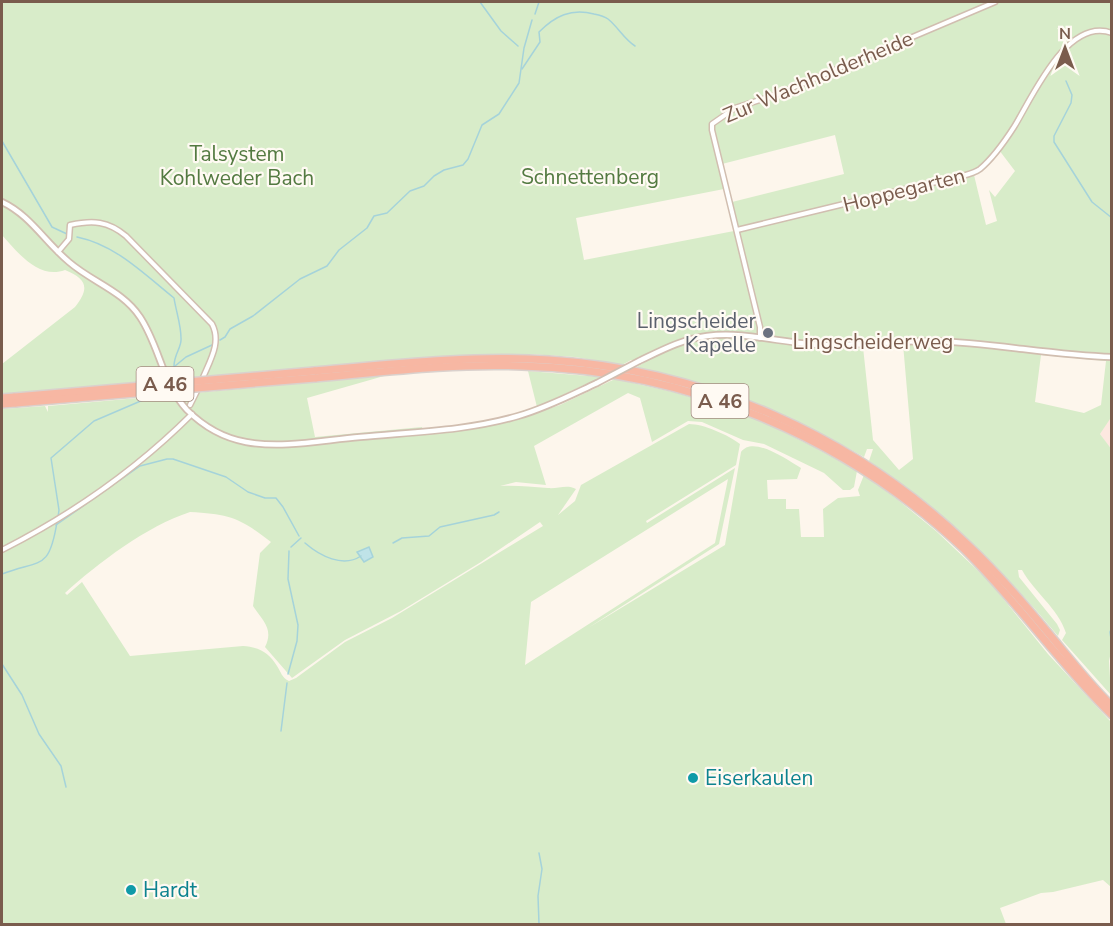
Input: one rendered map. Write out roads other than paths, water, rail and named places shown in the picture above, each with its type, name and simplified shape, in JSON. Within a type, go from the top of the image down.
[{"type":"highway","name":"A 46","points":[[2,404],[15,400],[314,374],[416,362],[491,359],[549,360],[636,372],[721,394],[802,428],[853,456],[901,488],[968,545],[1112,706]]},
{"type":"highway","name":"A 46","points":[[314,374],[472,366],[549,367],[635,378],[719,400],[773,422],[825,447],[898,494],[964,550],[998,585],[1080,682],[1112,715]]},
{"type":"highway","name":"A 46","points":[[2,398],[15,400]]},
{"type":"street","name":"Zur Wachholderheide","points":[[760,338],[760,327],[712,130],[714,122],[735,108],[778,93],[995,2]]},
{"type":"street","name":"Hoppegarten","points":[[737,230],[976,172],[1007,137],[1061,52],[1084,35],[1098,30],[1112,33]]},
{"type":"street","name":"Lingscheiderweg","points":[[2,202],[25,216],[58,252],[81,271],[122,297],[133,308],[149,333],[169,384],[192,414],[216,431],[235,439],[262,444],[469,426],[502,420],[545,407],[666,348],[694,339],[719,335],[821,345],[914,341],[948,342],[1112,357]]},
{"type":"street","points":[[58,252],[69,239],[70,225],[92,222],[110,225],[130,240],[208,318],[215,330],[216,345],[190,405]]},
{"type":"street","points":[[2,550],[63,515],[154,450],[192,414]]},
{"type":"water","points":[[369,547],[373,557],[364,562],[357,552]]},
{"type":"waterway","points":[[480,2],[501,31],[518,46]]},
{"type":"waterway","points":[[535,14],[539,2]]},
{"type":"waterway","points":[[522,69],[540,42],[539,32],[557,18],[571,13],[586,12],[605,17],[635,46]]},
{"type":"waterway","points":[[220,340],[230,329],[253,316],[300,279],[327,266],[339,250],[367,228],[374,216],[387,213],[410,191],[424,186],[444,170],[463,165],[468,159],[482,125],[499,114],[519,83],[524,48],[532,20]]},
{"type":"waterway","points":[[1066,81],[1072,95],[1071,103],[1054,136],[1054,142],[1092,202],[1112,218]]},
{"type":"waterway","points":[[2,141],[52,227],[67,234]]},
{"type":"waterway","points":[[77,237],[117,253],[174,298],[181,338],[174,366]]},
{"type":"waterway","points":[[169,371],[186,357],[212,345]]},
{"type":"waterway","points":[[155,381],[160,376]]},
{"type":"waterway","points":[[58,517],[59,510],[51,458],[94,421],[143,400],[146,395]]},
{"type":"waterway","points":[[56,525],[140,466],[173,459],[226,477],[248,492],[265,498],[276,498],[299,536]]},
{"type":"waterway","points":[[393,543],[402,538],[429,536],[440,527],[499,512]]},
{"type":"waterway","points":[[2,574],[41,561],[50,549],[57,522]]},
{"type":"waterway","points":[[291,547],[301,538]]},
{"type":"waterway","points":[[305,543],[325,556],[339,561],[361,556]]},
{"type":"waterway","points":[[288,674],[297,641],[298,625],[288,579],[289,551]]},
{"type":"waterway","points":[[1112,627],[1110,632],[1112,646]]},
{"type":"waterway","points":[[2,664],[22,695],[39,734],[61,766],[66,787]]},
{"type":"waterway","points":[[281,731],[287,683]]},
{"type":"waterway","points":[[539,853],[542,869],[538,896],[539,924]]},
{"type":"place","name":"Lingscheider Kapelle","points":[[768,333]]},
{"type":"place","name":"Eiserkaulen","points":[[693,778]]},
{"type":"place","name":"Hardt","points":[[131,890]]},
{"type":"park label","name":"Talsystem Kohlweder Bach","points":[[237,166]]},
{"type":"park label","name":"Schnettenberg","points":[[590,177]]}]
